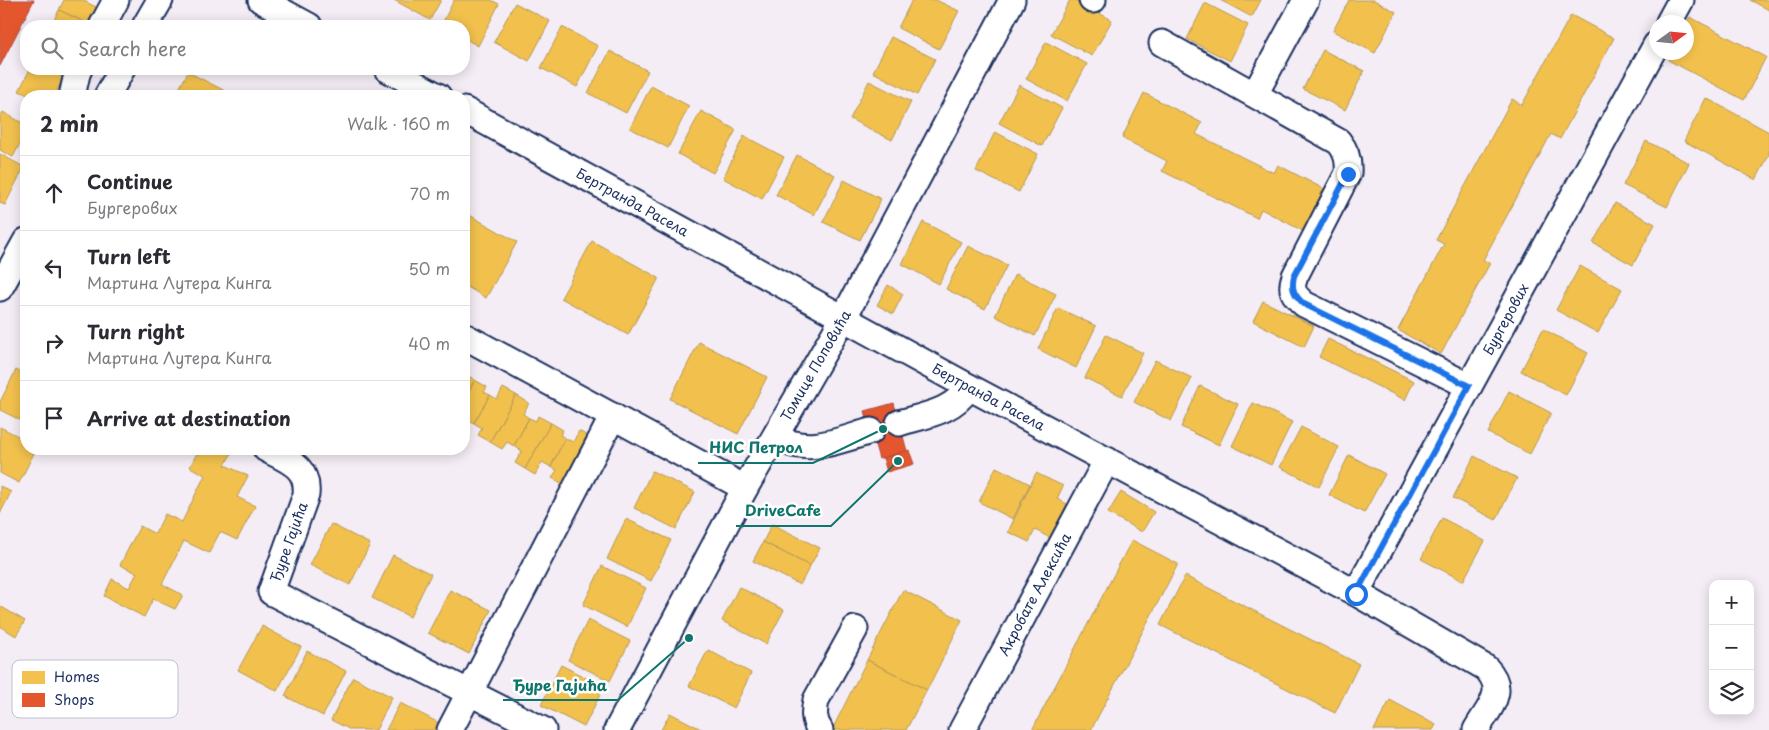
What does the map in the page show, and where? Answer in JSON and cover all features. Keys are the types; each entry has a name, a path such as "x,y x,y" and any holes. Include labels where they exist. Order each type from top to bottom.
{"street":[{"path":"105,20 116,0"},
{"path":"148,20 160,0"},
{"path":"261,0 298,20"},
{"name":"Томице Поповића","path":"617,730 774,437 844,317 1012,0"},
{"path":"1255,94 1306,0"},
{"path":"1673,15 1681,0"},
{"path":"1162,43 1339,142 1345,149 1348,160 1348,174 1294,276 1292,286 1295,296 1304,304 1469,386"},
{"name":"Бургерових","path":"1356,594 1649,58"},
{"path":"74,90 77,75"},
{"path":"110,90 119,75"},
{"path":"399,75 427,90"},
{"name":"Бертранда Расела","path":"470,113 969,387 1356,594 1486,668 1497,685 1496,694 1476,730"},
{"path":"0,288 20,253"},
{"path":"470,339 746,488"},
{"path":"899,423 950,406 959,400 969,387"},
{"path":"450,730 613,416"},
{"path":"774,437 795,446 808,447 824,445 871,431"},
{"name":"Ђуре Гајића","path":"276,455 301,469 306,479 307,487 306,495 271,592 543,730"},
{"name":"Акробате Алексића","path":"962,730 1107,460"},
{"path":"820,730 815,724 816,700 855,629"}],"building: Homes":[{"path":"64,0 82,0 98,8 92,20 80,20 59,10"},
{"path":"394,0 441,0 430,20"},
{"path":"454,0 491,0 499,4 478,46 470,41 470,20 444,20"},
{"path":"912,0 936,0 959,11 939,49 898,28"},
{"path":"1070,0 1075,0 1112,20 1092,56 1051,34"},
{"path":"1220,0 1261,0 1252,17"},
{"path":"1349,0 1374,0 1396,12 1375,53 1333,31"},
{"path":"1750,0 1769,0 1769,10"},
{"path":"515,3 550,21 529,61 494,42"},
{"path":"1205,3 1248,25 1230,61 1187,39"},
{"path":"59,10 80,20 54,20"},
{"path":"1571,15 1614,38 1560,139 1551,134 1483,260 1490,263 1441,354 1398,330 1444,244 1436,240 1512,99 1522,105"},
{"path":"1694,19 1766,57 1744,100 1668,60 1694,60"},
{"path":"562,27 598,46 577,87 541,68"},
{"path":"891,37 935,59 917,95 873,72"},
{"path":"1046,42 1087,64 1067,101 1026,79"},
{"path":"1323,50 1364,71 1345,110 1303,89"},
{"path":"610,51 648,71 626,113 588,93"},
{"path":"27,75 60,75 64,77 57,90 19,91"},
{"path":"186,75 194,75 223,90 178,90"},
{"path":"869,81 911,102 892,140 850,119"},
{"path":"1019,85 1062,108 1042,146 999,123"},
{"path":"651,86 689,106 668,148 630,128"},
{"path":"1144,93 1202,123 1196,134 1274,173 1278,165 1324,189 1303,231 1261,209 1257,218 1162,171 1167,161 1122,138"},
{"path":"1706,98 1769,132 1769,155 1756,180 1684,141"},
{"path":"701,111 736,130 713,173 678,154"},
{"path":"3,112 20,122 20,144 13,157 0,150 0,117"},
{"path":"995,132 1038,154 1019,192 976,171"},
{"path":"744,136 784,157 762,199 723,178"},
{"path":"1646,141 1689,163 1667,207 1623,185"},
{"path":"0,154 20,165 20,175 5,205 0,203"},
{"path":"797,155 835,175 814,215 776,195"},
{"path":"844,180 881,199 860,240 823,222"},
{"path":"1615,203 1655,224 1633,265 1593,243"},
{"path":"470,215 517,242 486,298 470,289"},
{"path":"923,222 961,242 939,284 902,264"},
{"path":"592,241 659,278 628,335 561,298"},
{"path":"968,246 1007,265 985,309 946,289"},
{"path":"1580,266 1622,289 1598,333 1556,310"},
{"path":"1015,274 1056,294 1035,336 995,316"},
{"path":"888,285 903,294 893,314 877,305"},
{"path":"1263,301 1314,326 1304,347 1253,321"},
{"path":"1058,308 1096,326 1076,368 1038,349"},
{"path":"1543,329 1588,353 1566,395 1521,371"},
{"path":"1106,335 1143,353 1122,396 1085,378"},
{"path":"1328,339 1414,381 1405,400 1319,357"},
{"path":"699,342 767,377 738,434 670,399"},
{"path":"1155,360 1192,378 1171,421 1134,402"},
{"path":"16,370 20,372 20,420 0,410 0,402"},
{"path":"470,377 475,380 470,389"},
{"path":"475,380 487,387 484,392 490,395 474,423 470,421 470,389"},
{"path":"1200,386 1238,404 1219,445 1181,427"},
{"path":"503,388 516,395 490,442 478,435 482,428 474,423 490,395 497,399"},
{"path":"1509,391 1551,413 1530,454 1488,433"},
{"path":"516,395 529,403 523,414 529,418 514,446 507,442 502,449 490,442"},
{"path":"1253,403 1292,422 1271,465 1232,446"},
{"path":"538,416 551,423 525,469 515,463 522,451 514,446 529,418 536,421"},
{"path":"551,423 563,430 560,435 565,438 551,467 542,462 535,475 525,469"},
{"path":"0,427 20,437 20,455 33,455 19,483 0,473"},
{"path":"1301,427 1339,447 1319,487 1280,467"},
{"path":"579,431 591,438 565,485 552,478 557,470 551,467 565,438 573,442"},
{"path":"196,455 231,455 225,465 248,476 237,497 255,506 237,540 220,532 209,553 184,541 162,584 183,595 175,609 153,599 144,617 104,596 112,579 129,588 137,573 120,565 140,526 155,534 165,514 182,522 205,475 190,467"},
{"path":"1349,455 1385,474 1364,513 1329,495"},
{"path":"1474,456 1517,478 1496,520 1453,498"},
{"path":"996,467 1030,484 1013,519 979,502"},
{"path":"652,471 695,492 676,529 634,508"},
{"path":"1036,473 1063,486 1057,499 1067,504 1050,538 1035,530 1029,542 1008,532"},
{"path":"0,486 11,492 0,514"},
{"path":"1121,492 1154,512 1142,532 1108,513"},
{"path":"1442,518 1485,541 1463,581 1421,559"},
{"path":"626,519 671,540 651,581 607,559"},
{"path":"331,524 370,544 350,585 310,565"},
{"path":"772,524 820,548 810,566 763,542"},
{"path":"1132,540 1178,564 1091,730 1032,730"},
{"path":"763,542 810,566 800,585 753,561"},
{"path":"393,555 431,574 410,617 372,598"},
{"path":"602,566 646,588 627,627 583,605"},
{"path":"1185,576 1359,664 1335,713 1160,625"},
{"path":"739,587 784,610 766,644 722,621"},
{"path":"450,590 491,610 469,654 428,633"},
{"path":"903,590 962,620 927,690 867,660"},
{"path":"0,606 25,621 16,636 0,626"},
{"path":"588,620 630,641 610,681 568,660"},
{"path":"262,626 301,647 277,691 238,670"},
{"path":"708,650 751,673 734,708 689,686"},
{"path":"307,651 346,671 323,716 285,696"},
{"path":"867,660 927,690 906,730 832,730"},
{"path":"561,665 604,687 584,727 541,705"},
{"path":"353,677 392,697 376,730 351,730 331,720"},
{"path":"1390,700 1436,725 1433,730 1374,730"},
{"path":"400,703 439,723 436,730 386,730"},
{"path":"670,713 703,730 661,730"}],"building: Shops":[{"path":"0,0 34,0 24,20 20,20 20,27 0,66"},
{"path":"894,403 907,451 879,459 865,411"},
{"path":"909,450 914,464 887,472 883,458"}],"place":[{"name":"НИС Петрол","path":"883,429"},
{"name":"DriveCafe","path":"898,461"},
{"name":"Ђуре Гајића","path":"689,638"}],"route":[{"path":"1348,174 1294,276 1292,286 1295,296 1304,304 1469,386 1356,594"}]}
